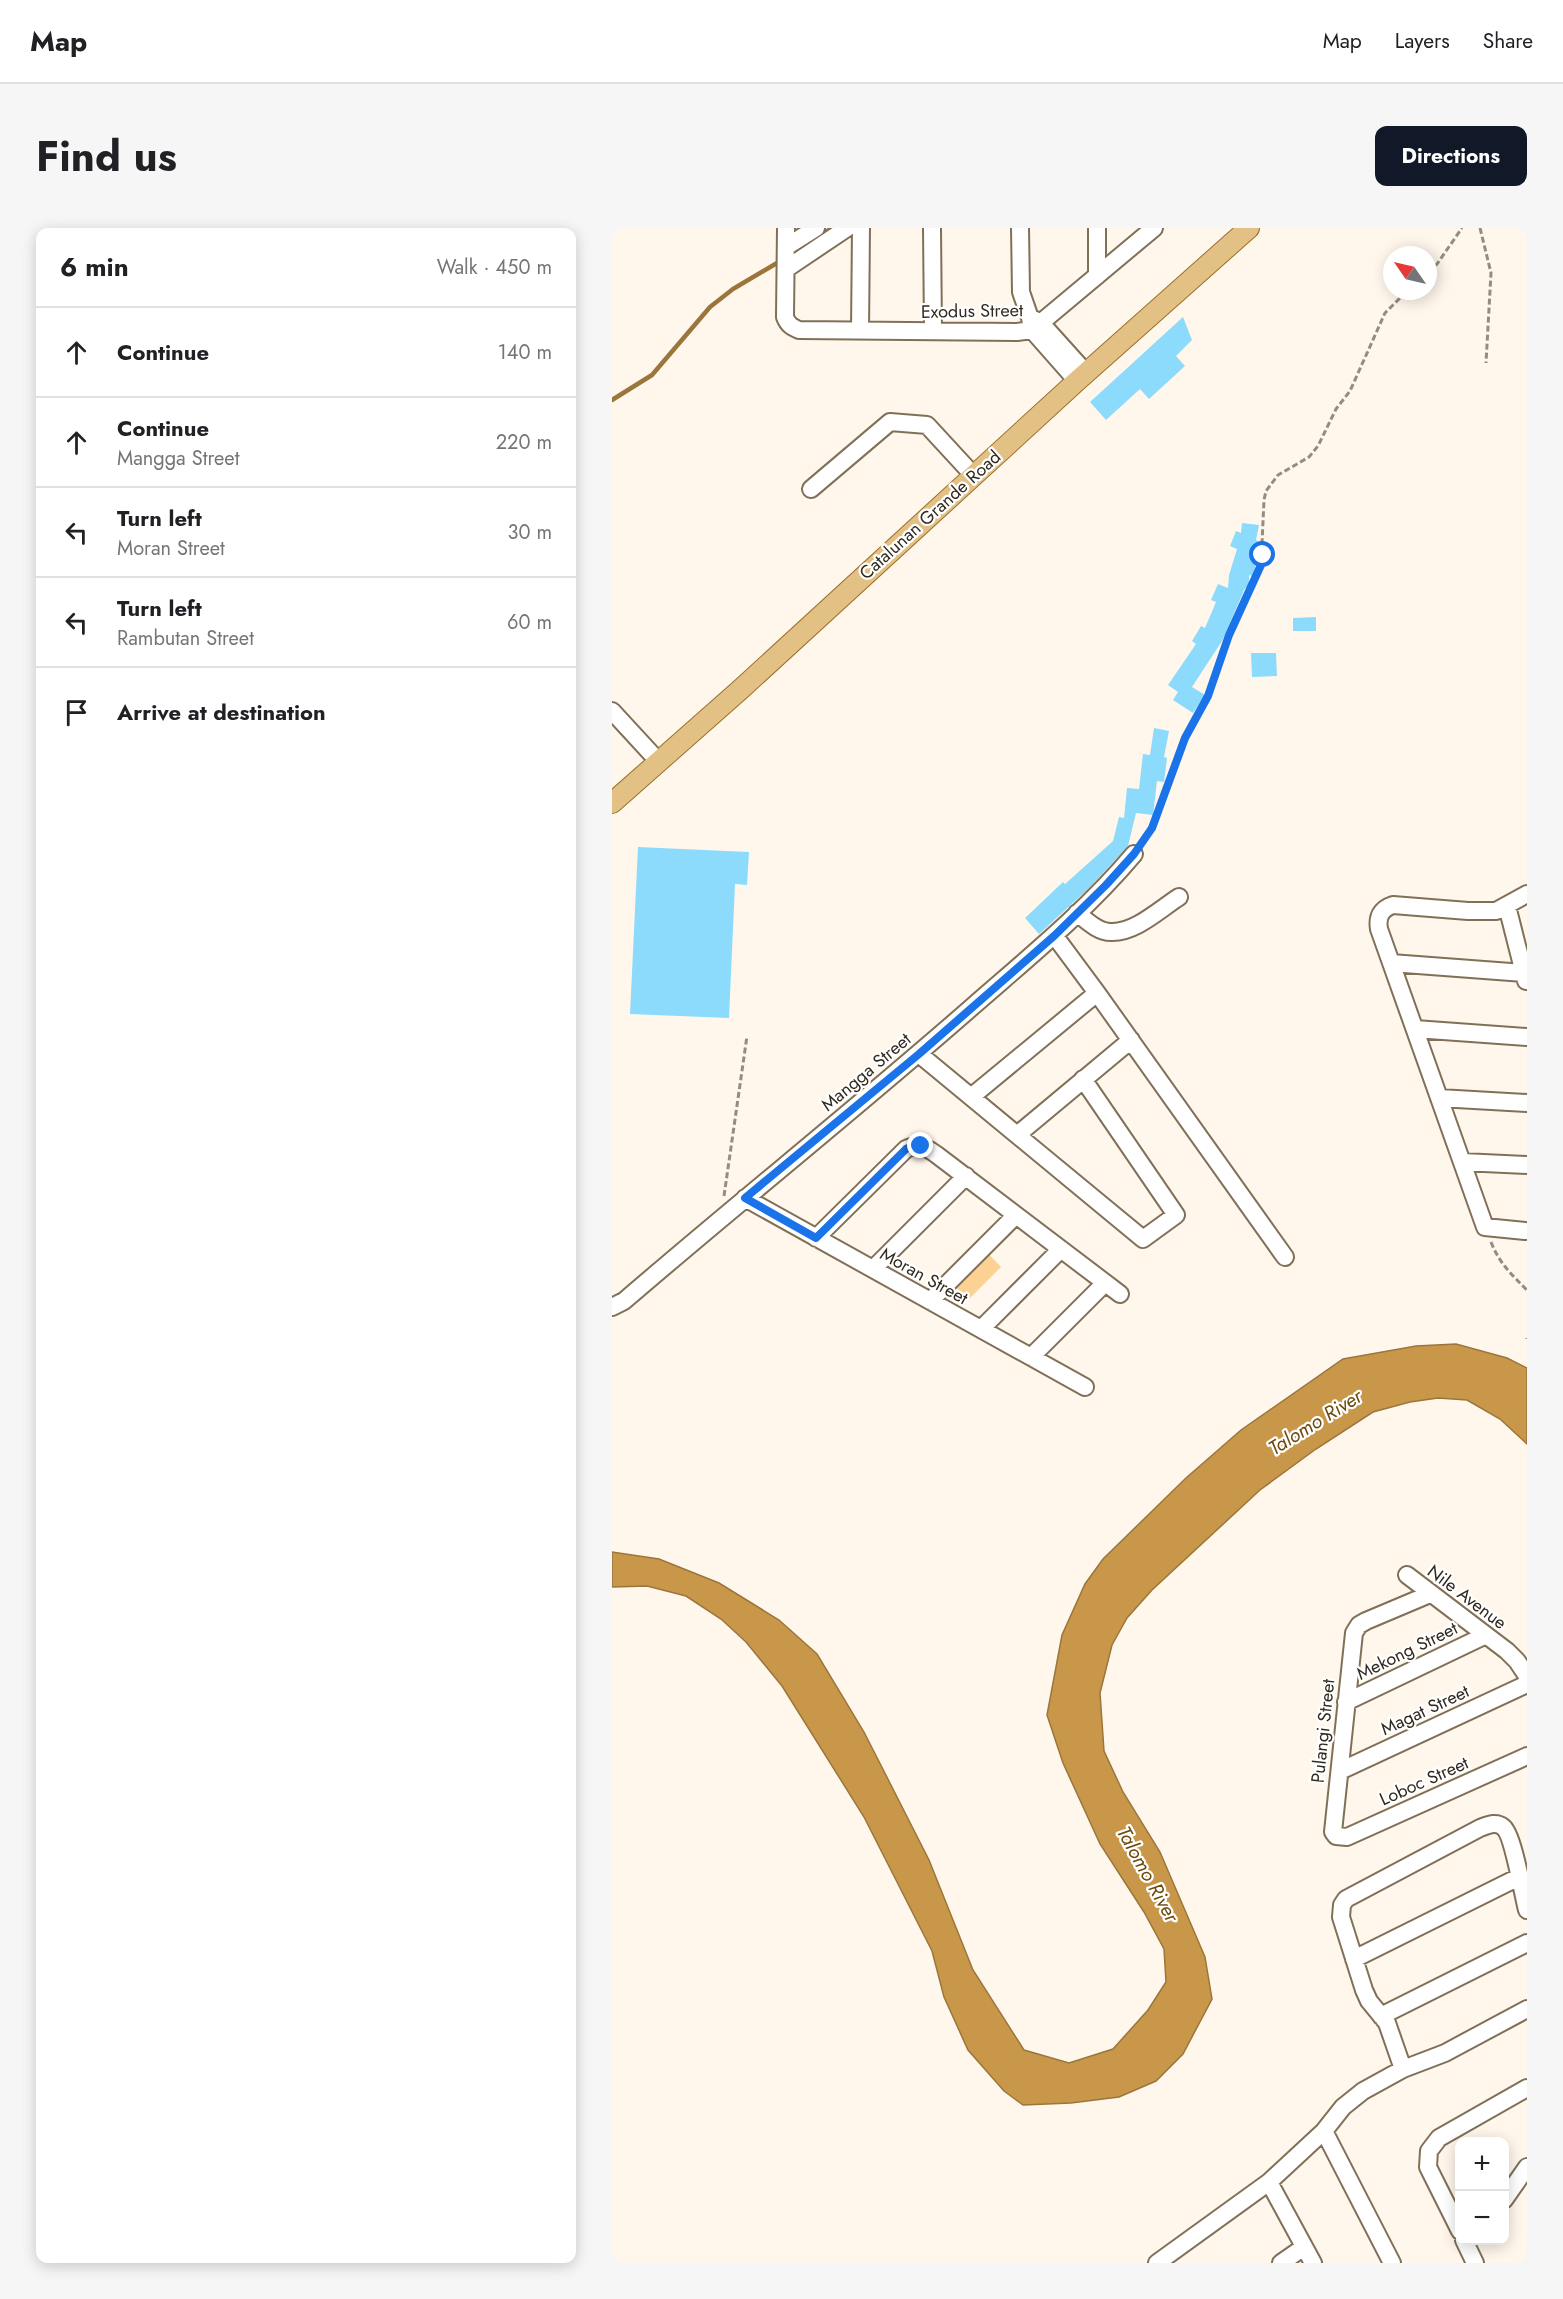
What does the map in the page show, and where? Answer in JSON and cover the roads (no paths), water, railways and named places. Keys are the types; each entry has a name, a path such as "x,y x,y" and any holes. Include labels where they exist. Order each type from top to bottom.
{"main road":[{"name":"Catalunan Grande Road","path":"612,803 1249,228"}],"street":[{"path":"786,228 786,269"},
{"path":"786,246 816,228"},
{"path":"786,269 847,228"},
{"path":"860,331 861,228"},
{"path":"932,228 933,331"},
{"path":"1020,228 1021,291 1034,323 1082,377"},
{"path":"1096,276 1097,228"},
{"name":"Exodus Street","path":"786,269 785,317 790,326 799,330 1022,332 1096,276 1154,228"},
{"path":"811,489 890,422 927,425 974,476"},
{"path":"612,711 659,762"},
{"name":"Mangga Street","path":"612,1307 624,1301 919,1054 1054,936 1134,854"},
{"path":"1525,1231 1485,1227 1379,929 1378,920 1386,907 1399,904 1485,911 1507,906 1527,894"},
{"path":"1077,913 1099,929 1110,932 1123,930 1140,923 1179,897"},
{"path":"1391,963 1526,978 1507,906"},
{"path":"1054,936 1098,993 1286,1257"},
{"path":"971,1097 1098,993"},
{"path":"1414,1029 1527,1037"},
{"path":"1017,1135 1131,1040"},
{"path":"919,1054 1143,1239 1176,1215 1083,1080"},
{"path":"1439,1098 1527,1103"},
{"path":"816,1238 906,1149 915,1145 921,1146 932,1151 966,1176 1120,1294"},
{"path":"1462,1162 1527,1164"},
{"path":"873,1269 966,1176"},
{"name":"Moran Street","path":"745,1198 1085,1387"},
{"path":"930,1301 1016,1215"},
{"path":"981,1329 1061,1249"},
{"path":"1031,1357 1105,1283"},
{"name":"Nile Avenue","path":"1407,1575 1517,1660 1527,1676"},
{"name":"Pulangi Street","path":"1336,1836 1332,1826 1340,1772 1352,1640 1356,1629 1366,1621 1430,1594"},
{"name":"Mekong Street","path":"1346,1702 1484,1635"},
{"name":"Magat Street","path":"1340,1772 1527,1684"},
{"name":"Loboc Street","path":"1336,1836 1347,1837 1527,1756"},
{"path":"1403,2069 1389,2029 1369,2001 1354,1959 1341,1917 1342,1905 1346,1899 1480,1828 1496,1824 1502,1825 1507,1830 1527,1910"},
{"path":"1354,1959 1519,1877"},
{"path":"1381,2016 1527,1943"},
{"path":"1157,2263 1269,2182 1324,2131 1349,2102 1378,2081 1445,2053 1527,2009"},
{"path":"1455,2221 1428,2167 1429,2151 1439,2138 1527,2088"},
{"path":"1324,2131 1392,2263"},
{"path":"1509,2193 1527,2167"},
{"path":"1269,2182 1313,2263"},
{"path":"1281,2263 1304,2247"}],"water":[{"name":"Talomo River","path":"1456,1344 1507,1358 1527,1368 1527,1444 1500,1419 1467,1400 1438,1398 1410,1402 1373,1412 1316,1449 1260,1490 1152,1590 1127,1618 1112,1645 1100,1693 1104,1751 1123,1792 1160,1852 1205,1957 1212,1999 1183,2054 1156,2081 1119,2097 1071,2103 1023,2105 1004,2091 968,2050 944,1997 932,1951 864,1817 782,1686 746,1642 721,1619 686,1596 647,1586 612,1587 612,1552 659,1559 719,1583 779,1620 817,1654 864,1732 929,1860 973,1970 1024,2050 1069,2063 1113,2049 1148,2010 1166,1982 1164,1949 1144,1912 1100,1844 1063,1763 1047,1715 1062,1635 1085,1584 1103,1559 1186,1478 1241,1430 1343,1359 1416,1346"}],"waterway":[{"path":"796,251 832,228"},
{"path":"612,400 652,375 710,307 733,289 777,263"}]}
